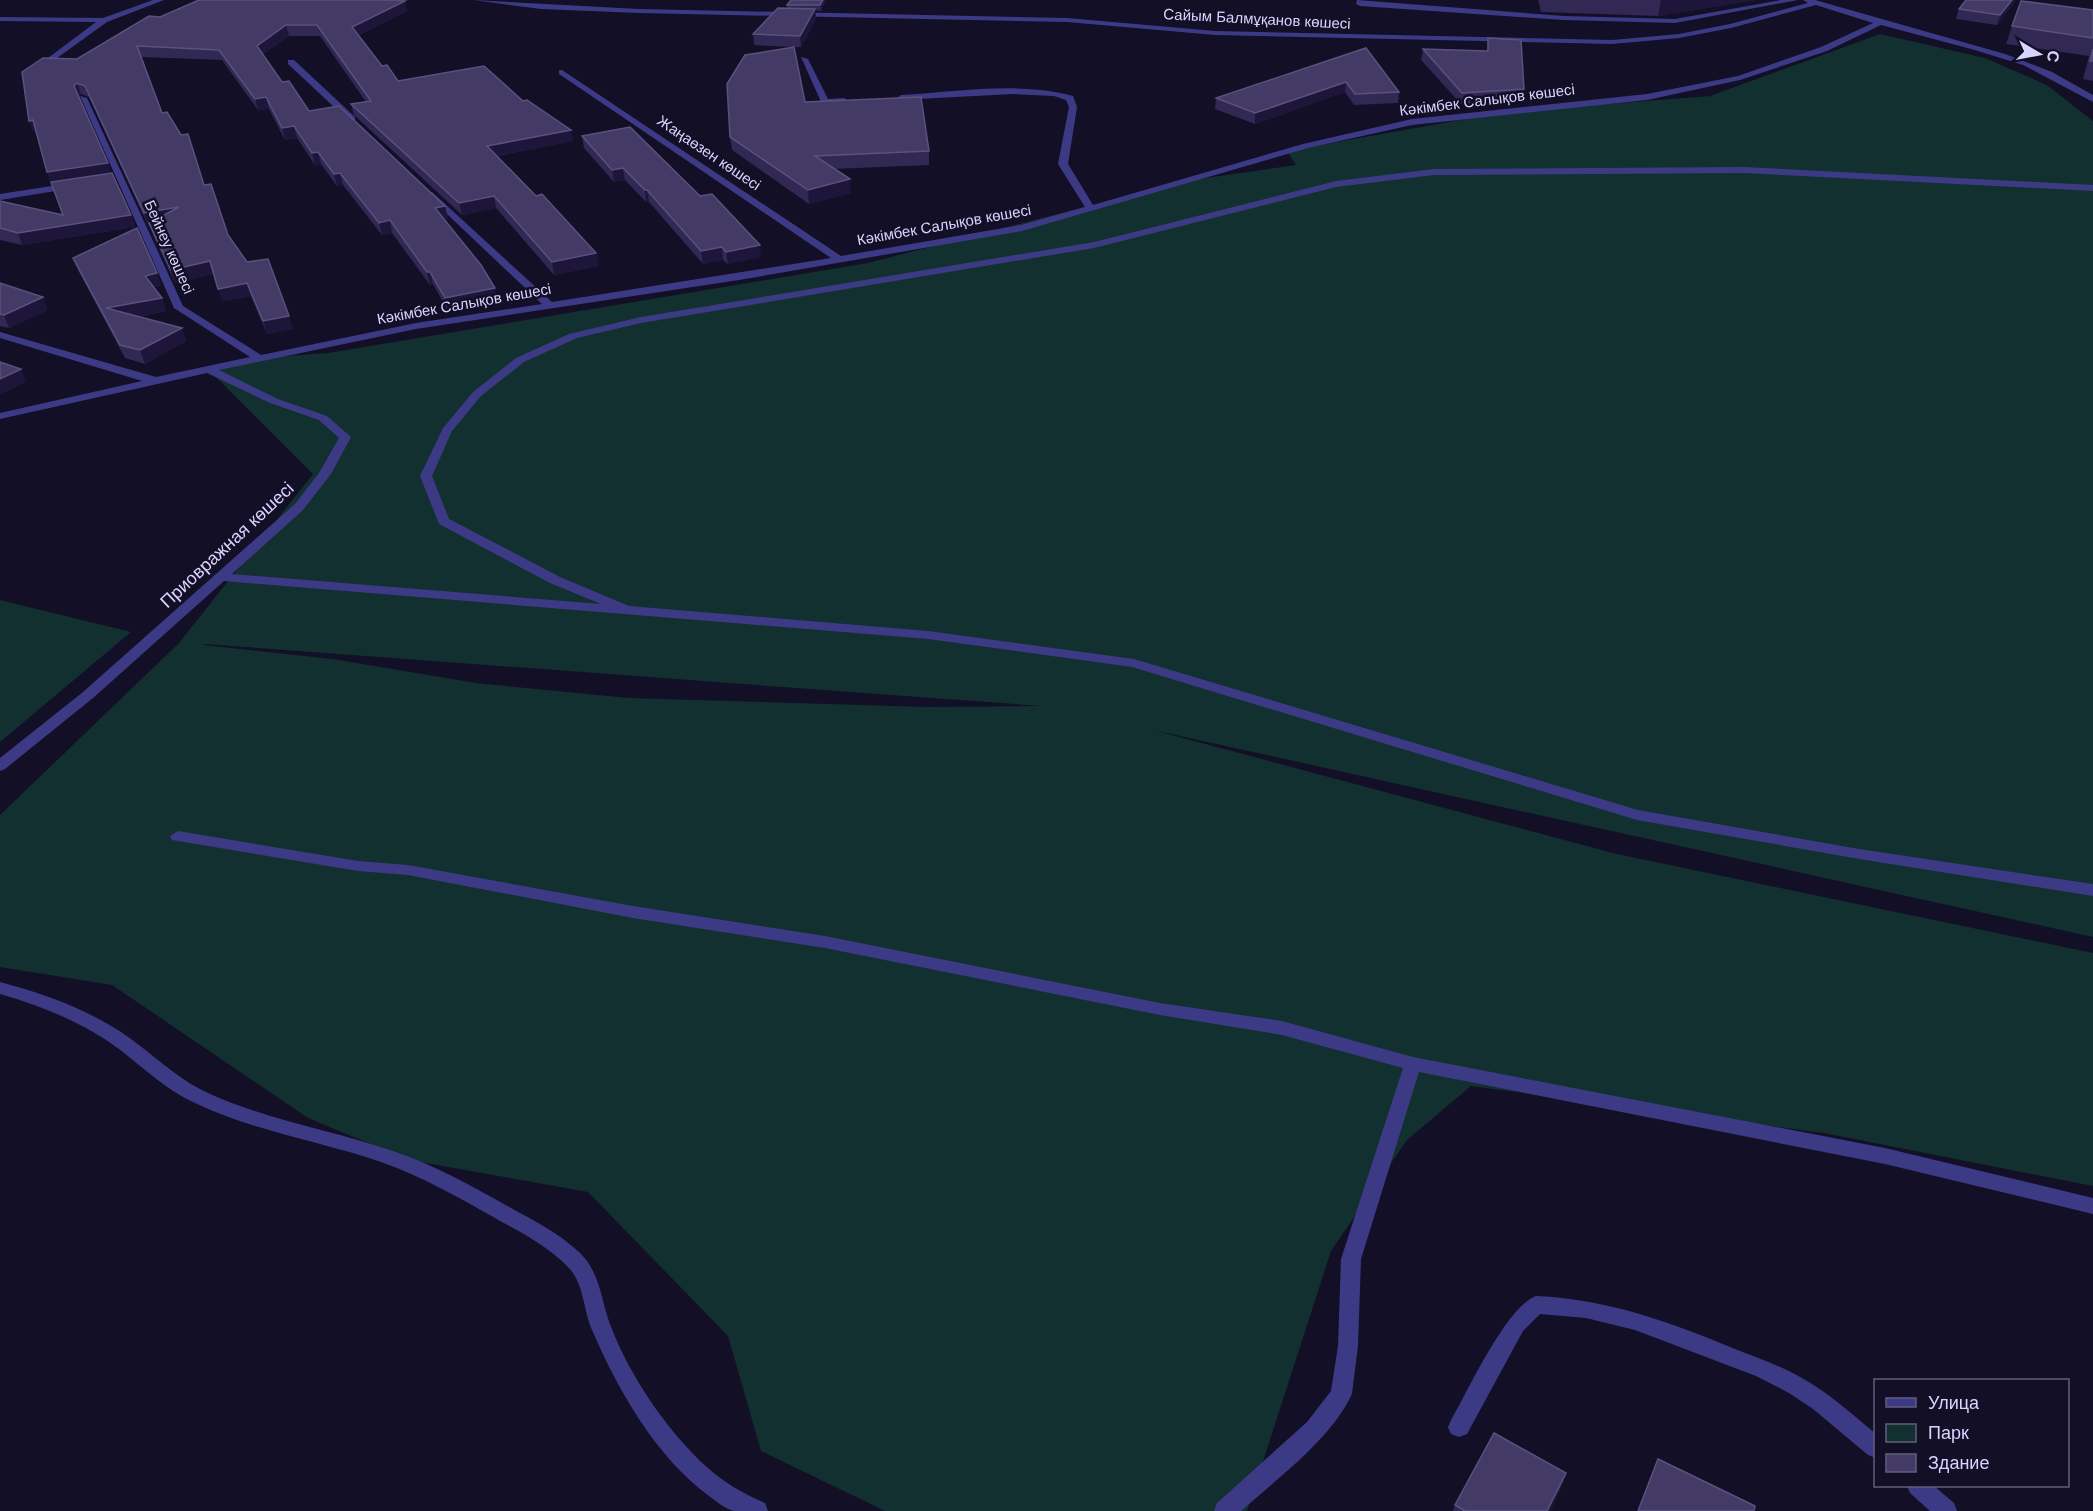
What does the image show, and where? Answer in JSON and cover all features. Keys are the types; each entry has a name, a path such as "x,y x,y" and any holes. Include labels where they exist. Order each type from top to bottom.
{"street":[{"path":"35,72 104,20 160,0"},
{"name":"Сайым Балмұқанов көшесі","path":"477,0 520,5 639,11 1067,20 1215,33 1612,42 1679,36 1731,26 1816,3"},
{"path":"1361,0 1360,4 1396,7 1564,18 1675,21 1794,0"},
{"path":"1807,0 1880,23 2031,64 2073,85 2093,99"},
{"path":"0,19 104,20"},
{"name":"Кәкімбек Салықов көшесі","path":"0,416 155,380 416,326 840,260 1022,228 1306,146 1412,122 1647,97 1740,78 1824,49 1880,23"},
{"path":"804,59 825,102 849,101"},
{"path":"291,62 359,126"},
{"name":"Жаңаөзен көшесі","path":"562,72 840,260"},
{"path":"885,99 1027,92 1058,93 1070,98 1073,107 1063,164 1091,209"},
{"name":"Бейнеу көшесі","path":"83,98 116,180 179,308 259,358"},
{"path":"624,609 555,580 443,521 426,476 447,430 477,394 520,360 573,336 641,320 1094,245 1336,184 1434,172 1744,170 2089,189"},
{"path":"0,197 78,185"},
{"path":"428,191 548,304"},
{"path":"0,335 155,380"},
{"name":"Приовражная көшесі","path":"0,766 88,695 299,507 326,474 345,437 323,418 274,400 208,369"},
{"path":"220,577 928,635 1134,663 1637,815 1859,854 2093,890"},
{"path":"178,836 358,866 408,870 633,912 825,942 1160,1009 1282,1028 1413,1064 1886,1156 2093,1206"},
{"path":"0,988 23,994 74,1015 115,1036 171,1081 198,1097 253,1119 412,1166 552,1240 578,1263 588,1283 602,1331 653,1421 698,1474 746,1507 757,1511"},
{"path":"1225,1511 1315,1429 1341,1394 1348,1346 1351,1259 1413,1064"},
{"path":"1459,1427 1516,1325 1536,1305 1570,1305 1613,1315 1686,1338 1785,1379 1851,1426 1874,1447"},
{"path":"1920,1487 1946,1511"}],"green space":[{"path":"1880,34 1985,58 2047,85 2093,121 2093,937 1153,730 1617,854 2093,953 2093,1186 1824,1133 1471,1086 1407,1140 1331,1251 1247,1511 885,1511 761,1451 728,1336 588,1192 409,1160 308,1118 112,985 0,967 0,815 179,643 313,474 208,369 259,358 328,353 868,263 1185,181 1296,165 1287,151 1505,112 1710,96","holes":["204,644 1040,706 927,707 629,698 476,683 333,659"]},
{"path":"0,600 131,632 0,742"}],"building":[{"path":"199,0 405,1 352,27 382,66 387,65 398,81 484,66 523,101 527,100 571,130 487,146 536,196 542,194 596,253 552,262 494,196 459,203 351,104 371,101 317,25 286,25 257,46 282,82 289,81 309,111 339,106 445,206 435,208 481,265 495,288 445,298 430,272 427,272 390,220 379,223 340,173 334,174 318,152 312,153 294,126 282,128 266,97 255,99 219,50 137,46 162,113 167,112 181,135 188,134 204,185 211,184 228,235 247,262 268,259 289,316 263,321 247,283 218,289 210,261 171,270 149,223 179,207 144,213 85,86 77,83 74,86 108,163 47,172 33,120 29,121 22,72 43,58 77,59 149,16 160,17"},
{"path":"791,0 823,0 820,5 787,5"},
{"path":"1966,0 2012,0 2000,15 1959,9"},
{"path":"2021,1 2093,10 2093,38 2012,26"},
{"path":"778,8 815,9 800,36 753,34"},
{"path":"1488,38 1521,40 1524,89 1462,93 1423,49 1488,51"},
{"path":"794,47 805,102 921,97 929,151 815,156 850,179 808,190 730,137 727,84 745,55"},
{"path":"1366,48 1399,92 1355,94 1346,82 1255,113 1216,98"},
{"path":"630,127 700,196 712,194 760,245 726,252 722,247 701,251 647,190 623,168 612,170 582,136"},
{"path":"112,173 131,215 18,233 0,228 0,201 63,215 51,182"},
{"path":"137,228 157,273 145,276 162,298 106,308 182,328 140,350 120,345 73,258"},
{"path":"0,283 43,297 4,315 0,314"},
{"path":"0,362 21,369 0,379"},
{"path":"1494,1433 1566,1473 1547,1511 1465,1511 1455,1505"},
{"path":"1658,1459 1755,1506 1754,1511 1638,1511"}]}
